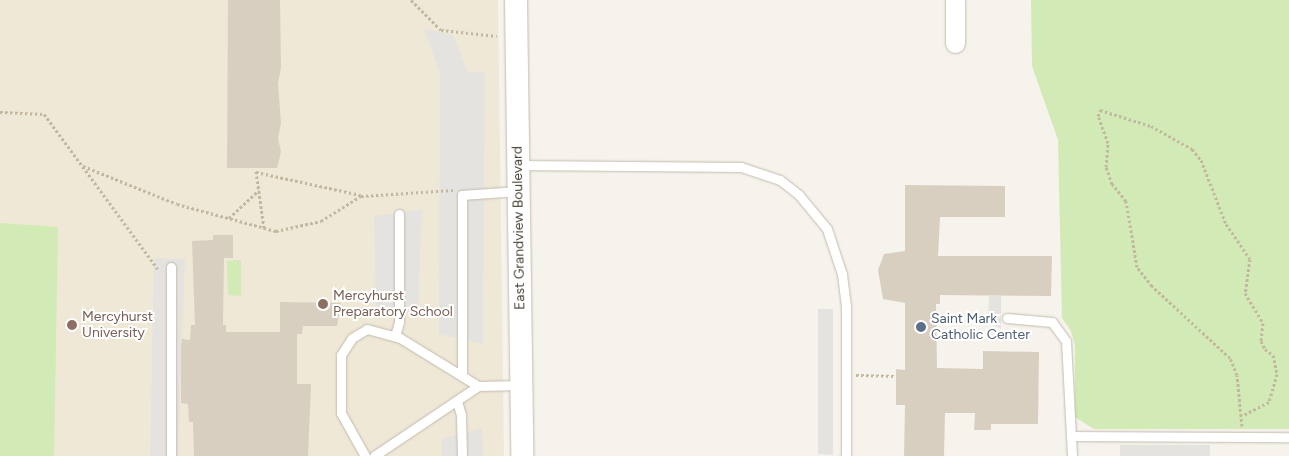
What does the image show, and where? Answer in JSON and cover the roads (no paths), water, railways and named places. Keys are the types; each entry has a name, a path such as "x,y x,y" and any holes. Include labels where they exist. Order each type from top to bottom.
{"street":[{"name":"East Grandview Boulevard","path":"516,0 522,456"},
{"path":"955,0 955,43"}],"lane":[{"path":"518,165 719,165 761,172 780,180 816,213 836,249 846,306 846,456"},
{"path":"462,376 462,195 519,191"},
{"path":"395,336 399,322 399,214"},
{"path":"171,456 172,267"},
{"path":"1007,318 1040,318 1060,329 1068,357 1072,456"},
{"path":"365,456 342,413 341,355 352,338 367,329 395,336 478,386"},
{"path":"374,456 478,386 521,384"},
{"path":"457,401 461,415 462,456"},
{"path":"1071,436 1289,437"}],"place":[{"name":"Mercyhurst Preparatory School","path":"323,304"},
{"name":"Mercyhurst University","path":"72,325"},
{"name":"Saint Mark Catholic Center","path":"921,327"}]}
